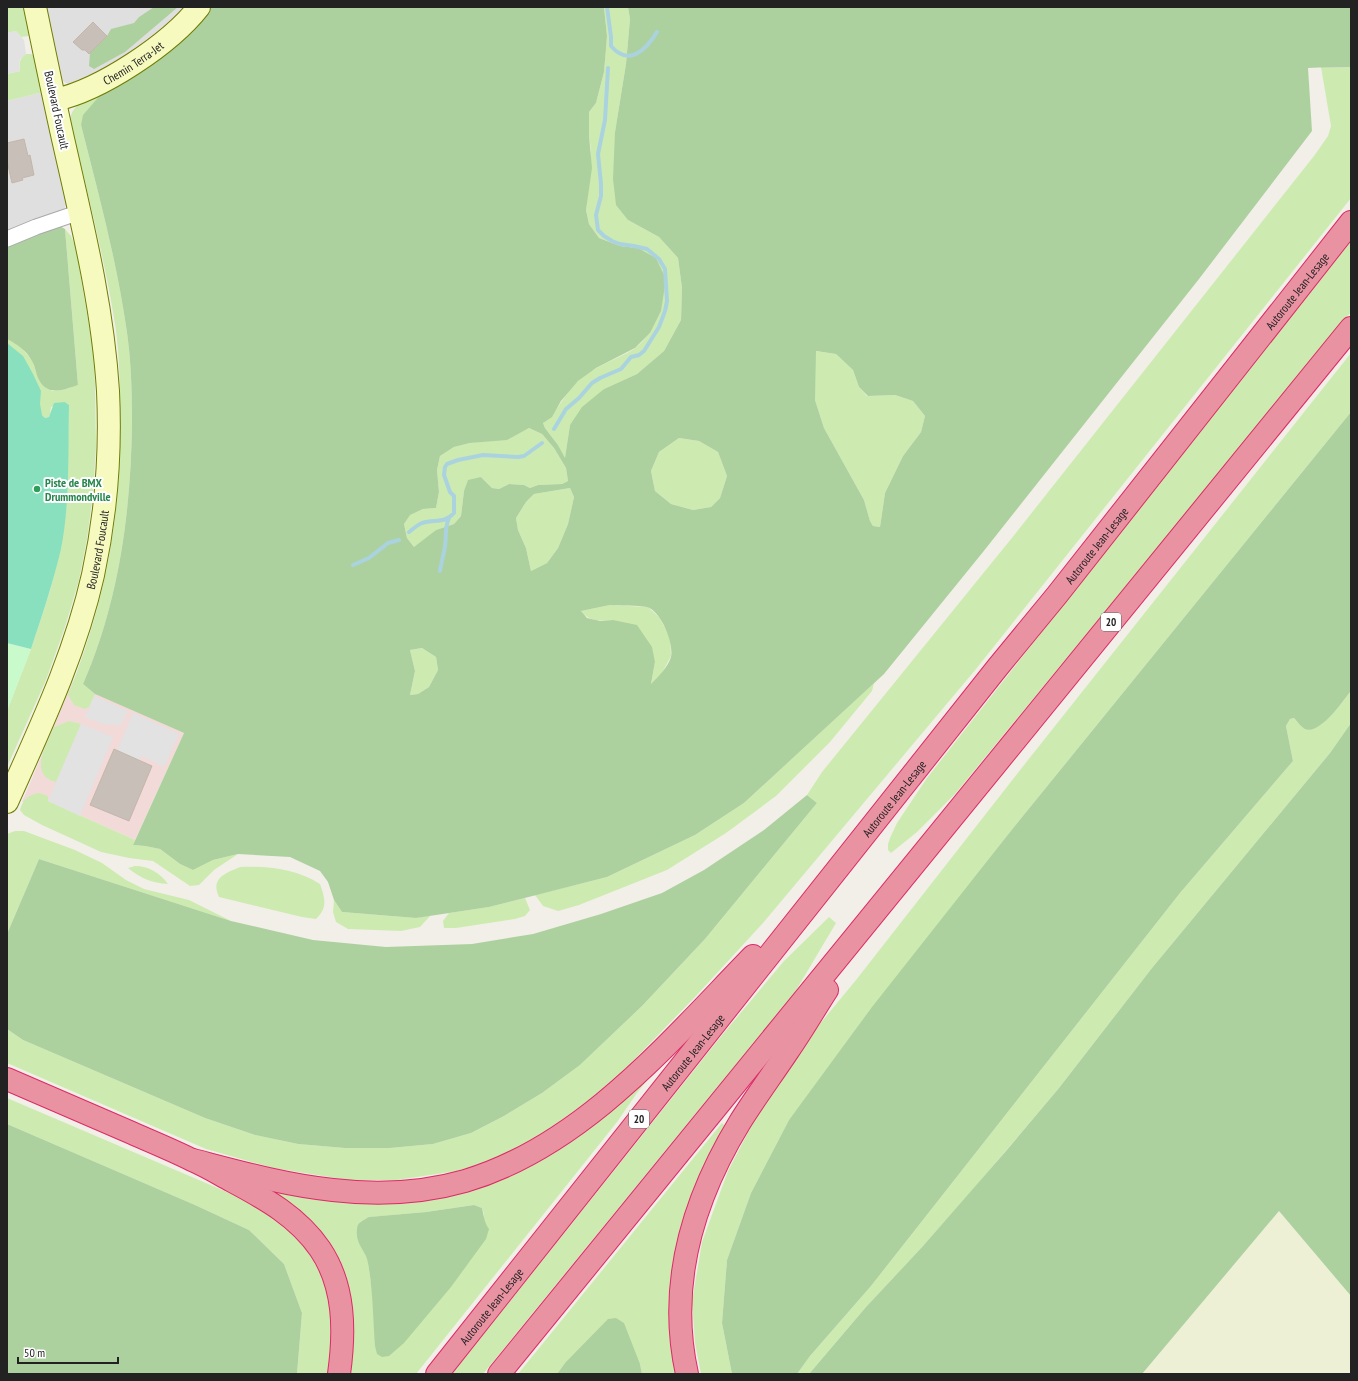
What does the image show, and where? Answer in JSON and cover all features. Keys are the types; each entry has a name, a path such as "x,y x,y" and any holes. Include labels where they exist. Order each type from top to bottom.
{"highway":[{"name":"Autoroute Jean-Lesage","path":"437,1374 841,864 1057,595 1351,222"},
{"name":"20","path":"500,1374 1351,328"},
{"path":"193,1160 296,1185 334,1190 371,1192 410,1190 446,1185 478,1177 506,1165 559,1136 591,1113 620,1089 674,1037 841,864"},
{"path":"687,1374 681,1339 680,1290 689,1238 701,1200 739,1123 788,1052 884,901"},
{"path":"7,1079 193,1160 281,1209 302,1227 320,1250 331,1270 341,1301 343,1339 339,1374"}],"street":[{"name":"Boulevard Foucault","path":"7,802 51,703 77,635 93,574 105,503 109,428 102,329 93,277 35,7"},
{"name":"Chemin Terra-Jet","path":"54,100 69,96 92,86 136,61 170,36 199,7"},
{"path":"7,239 80,212"}],"shaded area":[{"path":"46,7 188,7 169,26 108,68 72,85 64,82 61,78"},
{"path":"16,31 24,40 26,54 20,59 20,71 7,74 7,33"},
{"path":"43,92 66,205 63,211 7,235 7,101"},
{"path":"73,681 95,694 184,733 135,840 48,801 22,802"},
{"path":"94,696 128,711 121,725 103,724 85,717"},
{"path":"133,713 179,734 164,767 142,756 139,760 117,751"},
{"path":"81,724 113,737 80,816 48,801"}],"green space":[{"path":"7,7 25,7 31,33 29,36 21,37 16,31 7,33"},
{"path":"154,7 178,7 125,52 94,69 89,66 90,53 107,36 111,29 134,23 139,17"},
{"path":"211,7 604,7 607,36 604,72 596,103 589,112 589,135 592,168 586,210 589,224 599,238 620,246 638,248 656,258 666,279 661,311 650,333 635,348 596,368 578,381 561,401 552,417 543,423 565,458 570,425 582,407 604,389 637,374 664,351 681,320 682,288 678,258 659,237 628,220 616,205 613,179 615,132 626,64 630,19 628,7 1351,7 1351,67 1308,68 1312,131 1199,279 983,552 884,674 744,803 695,835 607,877 489,907 416,918 342,912 334,900 328,882 320,871 290,857 238,854 213,860 193,870 180,864 160,849 133,845 184,733 95,694 83,684 106,621 121,556 129,489 132,422 130,362 122,301 106,225 81,125 83,115 102,93 205,14","holes":["816,351 836,354 853,370 859,387 868,396 895,395 913,401 925,416 921,432 903,456 885,493 880,527 873,526 870,521 864,500 824,428 815,400","529,428 542,434 554,448 566,468 568,481 562,484 538,485 530,488 524,485 509,484 499,489 492,488 481,477 468,480 464,491 461,516 454,524 436,530 414,547 407,538 404,524 410,515 423,509 436,508 439,492 437,470 440,456 454,447 470,443 507,440","679,438 699,441 718,452 727,476 720,498 711,507 693,510 671,504 655,491 651,471 659,452","570,488 574,497 568,524 558,548 547,563 531,571 526,548 518,530 516,518 526,502 534,494","610,605 647,607 652,610 662,621 668,636 671,651 671,657 668,664 651,684 655,662 652,647 637,625 613,620 600,621 587,618 581,611","422,648 436,657 438,670 429,687 418,694 410,695 415,671 410,650"]},
{"path":"604,7 628,7 630,19 626,64 615,132 628,220 659,237 678,258 682,288 681,320 664,351 637,374 604,389 570,425 565,459 558,445 543,423 553,414 578,381 598,367 634,349 650,333 638,248 620,246 599,238 589,224 586,210 591,150 589,135 589,112 596,103 604,72 607,36"},
{"path":"26,54 35,56 43,92 7,101 7,74 20,71 20,61"},
{"path":"1321,67 1351,67 1351,198 976,669 763,923 695,997 629,1065 593,1097 549,1129 505,1156 457,1171 397,1180 348,1180 273,1168 206,1149 7,1063 7,1029 23,1040 205,1118 255,1135 298,1144 345,1148 390,1148 433,1144 471,1133 504,1116 542,1093 580,1065 642,1006 705,939 817,803 807,795 822,772 1011,539 1314,156 1328,136 1331,126"},
{"path":"102,93 81,125 112,250 122,301 129,350 132,422 129,489 121,556 106,621 83,684 95,694 89,707 85,709 74,705 68,695 92,627 109,557 119,477 120,387 117,336 111,298 70,120 71,114 77,106"},
{"path":"60,226 65,229 78,385 67,389 51,390 46,388 38,378 33,363 25,351 7,339 7,244"},
{"path":"65,229 71,236 76,248 93,349 96,447 93,494 87,539 79,580 65,627 46,680 7,767 7,711 31,649 50,591 61,548 66,509 69,405 65,402 51,407 49,417 45,418 42,415 7,371 7,339 18,344 32,360 39,379 52,391 78,385"},
{"path":"1351,241 1351,312 955,794 917,832 891,853 888,850 888,844 897,823 927,778"},
{"name":"Piste de BMX Drummondville","path":"7,343 23,356 33,374 41,391 40,404 42,415 45,418 49,417 54,403 65,402 69,405 68,477 64,532 54,574 31,649 7,643"},
{"path":"815,351 836,354 853,370 859,387 867,396 895,395 913,401 925,416 921,432 903,456 885,493 880,527 873,526 870,521 864,500 824,428 815,400"},
{"path":"1351,353 1351,412 1014,827 789,1120 751,1193 727,1260 722,1323 732,1374 701,1374 695,1343 692,1301 702,1242 728,1171 755,1119 814,1031 856,980 1028,760"},
{"path":"1351,412 1351,691 1324,723 1311,730 1305,729 1294,718 1290,719 1286,726 1293,761 1180,893 871,1286 810,1356 797,1374 732,1374 722,1323 727,1260 751,1193 789,1120 872,1007 1014,827"},
{"path":"529,428 542,434 554,448 566,468 568,481 562,484 538,485 530,488 524,485 509,484 499,489 492,488 481,477 464,491 461,516 454,524 436,530 415,548 407,538 404,524 409,515 423,509 436,508 439,492 437,470 440,456 454,447 470,443 507,439"},
{"path":"679,438 699,441 718,452 727,476 720,498 711,507 693,510 671,504 655,491 651,471 659,452"},
{"path":"570,488 574,497 568,524 558,548 547,563 531,571 526,548 518,530 516,518 526,502 534,494"},
{"path":"610,605 648,607 659,617 670,637 671,656 662,673 651,685 655,662 613,620 603,621 591,619 584,615 581,611"},
{"path":"7,643 31,649 7,711"},
{"path":"422,648 436,657 438,670 429,687 418,694 410,695 415,671 410,650"},
{"path":"874,683 872,691 830,742 776,796 726,833 667,870 579,905 558,911 543,906 535,895 607,877 695,835 744,803"},
{"path":"1351,691 1351,723 1330,753 1152,968 1059,1088 976,1186 866,1307 809,1374 797,1374 810,1356 871,1286 1180,893 1293,761 1286,726 1290,719 1294,718 1305,728 1311,729 1317,727 1330,716"},
{"path":"69,721 81,724 56,782 48,779 43,773 41,760 54,727"},
{"path":"1351,723 1351,1296 1279,1211 1142,1374 809,1374 866,1307 923,1246 1059,1088 1152,968 1330,753"},
{"path":"39,793 48,796 48,801 135,840 133,845 160,849 180,864 193,870 213,860 238,854 214,870 199,885 190,886 153,861 101,852 42,825 24,815 20,810 24,800 29,796"},
{"path":"807,795 817,803 705,939 642,1006 580,1065 542,1093 504,1116 471,1133 433,1144 390,1148 345,1148 298,1144 255,1135 205,1118 23,1040 7,1029 7,934 39,859 231,921 313,940 386,947 472,944 533,934 601,914 662,893 704,870 764,830"},
{"path":"15,831 24,831 75,850 102,863 126,880 144,889 189,900 231,921 39,859 7,934 7,834"},
{"path":"135,866 145,867 154,871 168,884 146,879 137,875 128,868"},
{"path":"240,867 261,867 292,872 320,884 324,898 324,907 320,915 316,919 302,917 219,897 217,891 218,881 225,874"},
{"path":"525,898 530,910 525,916 515,919 456,928 444,928 443,921 449,913 489,907"},
{"path":"334,900 342,912 416,918 431,915 420,927 401,931 348,929 336,922 333,912"},
{"path":"829,917 836,923 795,992 483,1374 452,1374 718,1040 784,961"},
{"path":"658,1067 637,1093 617,1122 416,1374 347,1374 348,1293 259,1183 450,1193","holes":["474,1205 482,1208 484,1222 371,1283 368,1261 357,1227 361,1221 370,1217 426,1212"]},
{"path":"7,1098 252,1204 275,1219 294,1235 310,1254 323,1274 330,1297 332,1337 328,1374 297,1374 302,1313 284,1264 249,1230 195,1205 7,1124"},
{"path":"722,1123 727,1128 701,1181 680,1374 642,1374 640,1364 565,1363 557,1374 518,1374"},
{"path":"7,1124 195,1205 249,1230 284,1264 302,1313 297,1374 7,1374"},
{"path":"474,1205 482,1208 485,1221 489,1229 486,1239 451,1287 404,1343 389,1356 382,1357 377,1354 375,1346 370,1273 367,1258 359,1243 357,1235 358,1225 369,1217 426,1212"},
{"path":"1279,1211 1351,1296 1351,1374 1142,1374"},
{"path":"616,1318 624,1323 640,1364 642,1374 557,1374 565,1363 608,1319"}],"building":[{"path":"93,22 107,36 89,54 73,42"},
{"path":"24,139 28,156 30,155 34,175 22,178 23,180 12,183 7,161 7,143"},
{"path":"114,749 152,766 129,821 90,805"}],"waterway":[{"path":"607,7 611,46 618,52 631,56 637,54 648,45 657,32"},
{"path":"554,429 566,409 579,398 592,383 621,369 631,357 639,355 644,351 659,327 667,301 665,269 659,259 647,249 612,241 598,230 596,215 601,196 598,154 605,120 608,68"},
{"path":"409,532 422,523 447,519 454,513 454,496 450,492 444,475 447,464 458,460 483,455 524,456 542,443"},
{"path":"440,571 449,518"},
{"path":"353,565 369,558 388,543 399,540"}],"place":[{"name":"Piste de BMX Drummondville","path":"37,489"}]}
